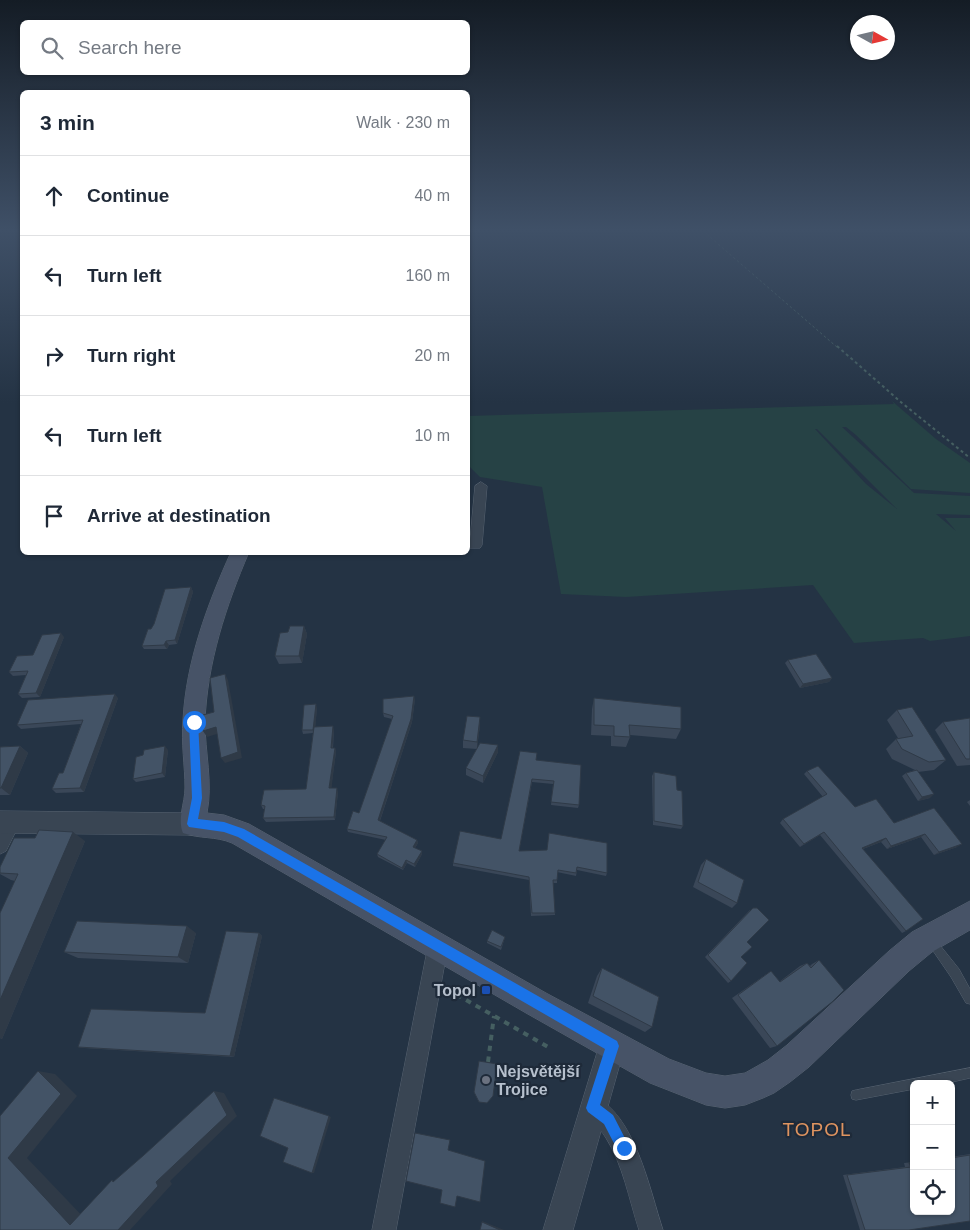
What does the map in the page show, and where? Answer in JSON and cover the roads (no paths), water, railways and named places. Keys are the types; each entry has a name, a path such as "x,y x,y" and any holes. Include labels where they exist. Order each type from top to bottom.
{"main road":[{"path":"239,555 216,618 195,701 194,729 197,798 192,824 224,827 240,833 612,1046 661,1072 706,1089 725,1092 745,1089 763,1082 798,1056 900,961 929,938 970,915"}],"street":[{"path":"470,544 476,544 481,486"},
{"path":"0,845 6,822 192,824"},
{"path":"384,1230 438,946"},
{"path":"558,1230 612,1046"},
{"path":"593,1108 609,1120 624,1148 651,1230"}],"lane":[{"path":"929,938 955,973 970,999"},
{"path":"934,1080 970,1073"},
{"path":"856,1095 910,1085"}],"place":[{"name":"Topol","path":"486,990"},
{"name":"Nejsvětější Trojice","path":"486,1080"}],"district":[{"name":"TOPOL","path":"817,1129"}]}
